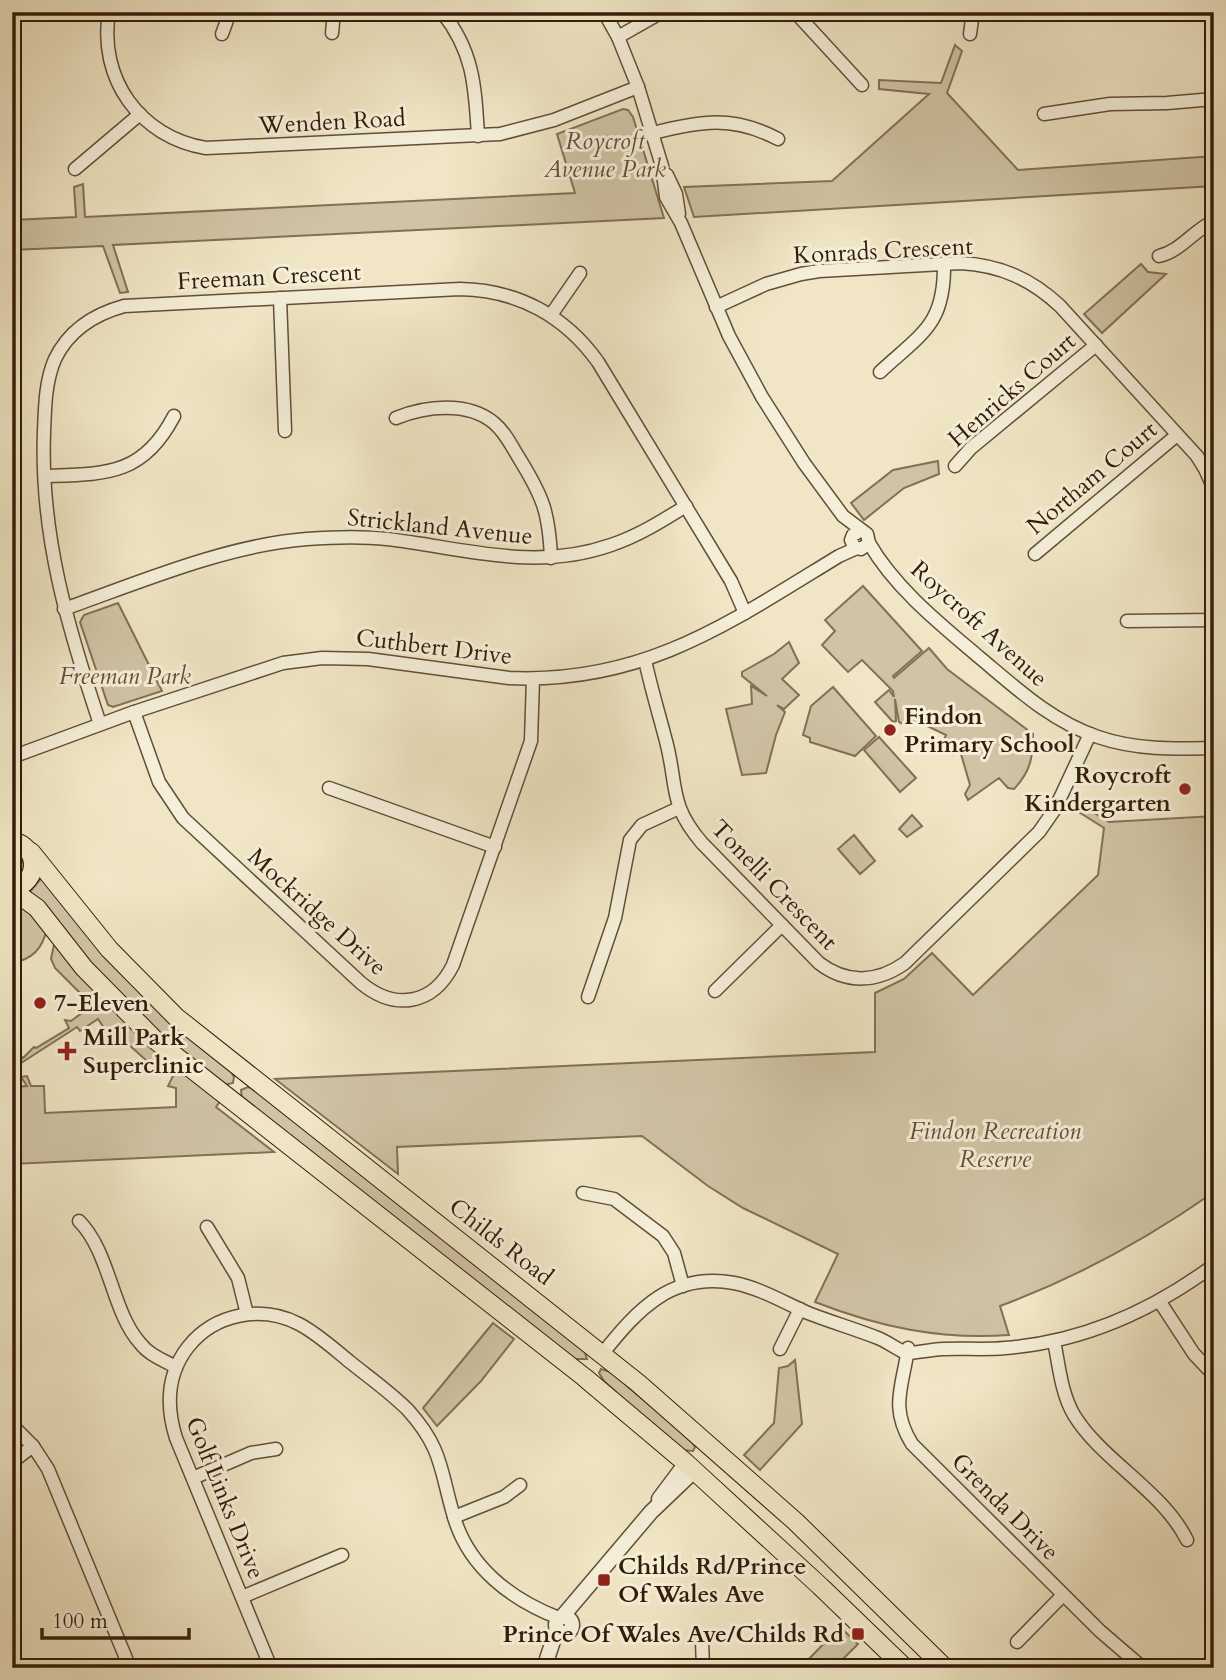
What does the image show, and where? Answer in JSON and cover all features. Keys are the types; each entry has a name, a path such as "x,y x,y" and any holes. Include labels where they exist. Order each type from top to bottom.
{"main road":[{"name":"Childs Road","path":"12,831 132,975 176,1017 603,1353 787,1513 945,1668"},
{"path":"23,846 34,868 26,883 12,889 37,908 84,968 131,1018 228,1098 584,1377 690,1467 905,1668"},
{"path":"228,1098 247,1075"},
{"path":"584,1377 603,1353"},
{"path":"690,1467 710,1446"},
{"path":"886,1609 936,1668"}],"street":[{"name":"Wenden Road","path":"109,12 106,43 112,70 122,90 160,132 206,148 508,133 533,127 638,87"},
{"path":"222,34 230,12"},
{"path":"332,33 334,12"},
{"path":"442,12 456,32 469,60 475,88 478,136"},
{"name":"Roycroft Avenue","path":"604,12 618,37 638,87 662,166 666,197 681,223 716,307 746,368 784,433 843,516 858,542 939,622 1054,716 1114,741 1150,748 1214,748"},
{"path":"618,37 662,12"},
{"path":"795,12 862,85"},
{"path":"970,34 973,12"},
{"path":"1044,114 1110,104 1214,99"},
{"path":"75,169 141,114"},
{"path":"653,134 691,124 716,121 754,127 778,139"},
{"path":"1159,256 1177,248 1203,226 1214,221"},
{"path":"880,372 928,328 936,316 944,292 944,263"},
{"name":"Konrads Crescent","path":"716,307 766,284 819,271 944,263 994,267 1026,279 1054,301 1201,462 1214,489"},
{"path":"551,314 580,273"},
{"name":"Freeman Crescent","path":"100,724 64,609 49,535 45,476 46,400 51,370 62,347 86,321 124,306 479,289 510,295 551,314 580,338 594,356 731,581 741,591 748,611"},
{"path":"279,298 285,431"},
{"name":"Henricks Court","path":"955,466 971,448 1096,345"},
{"path":"396,418 419,410 462,409 481,414 496,425 543,500 549,523 551,558"},
{"path":"45,476 101,472 130,464 157,445 174,416"},
{"name":"Northam Court","path":"1035,554 1177,435"},
{"name":"Strickland Avenue","path":"64,609 228,553 305,539 384,539 513,558 551,558 593,551 621,542 686,506"},
{"name":"Cuthbert Drive","path":"12,757 134,712 283,663 322,659 368,659 477,675 533,679 595,673 642,662 687,644 748,611 858,542"},
{"path":"1127,621 1214,620"},
{"name":"Tonelli Crescent","path":"642,662 667,742 673,787 686,822 702,843 819,963 835,974 859,980 880,977 897,968 1039,832 1055,809 1087,732"},
{"name":"Mockridge Drive","path":"134,712 159,782 183,818 362,983 386,998 405,1000 423,996 448,975 531,741 533,679"},
{"path":"330,788 495,847"},
{"path":"589,996 615,918 629,840 642,825 679,808"},
{"path":"715,991 782,925"},
{"path":"583,1193 614,1199 663,1236 674,1253 683,1286"},
{"path":"79,1221 93,1239 134,1335 146,1350 176,1367"},
{"path":"207,1227 238,1278 247,1314"},
{"path":"603,1353 639,1311 660,1295 683,1286 710,1282 736,1283 908,1351 993,1349 1054,1341 1110,1325 1160,1302 1214,1265"},
{"path":"1160,1302 1188,1346 1214,1375"},
{"path":"780,1349 800,1309"},
{"name":"Golf Links Drive","path":"271,1668 176,1438 169,1411 171,1382 176,1367 191,1344 219,1322 247,1314 276,1315 301,1325 408,1409 421,1424 438,1453 454,1517 464,1540 482,1568 505,1590 562,1624"},
{"path":"1054,1341 1065,1393 1074,1415 1088,1433 1172,1516 1187,1540"},
{"name":"Grenda Drive","path":"908,1351 898,1398 901,1422 912,1444 1115,1646 1143,1668"},
{"path":"12,1425 33,1446 48,1469 130,1668"},
{"path":"12,1462 33,1446"},
{"path":"193,1478 251,1453 276,1449"},
{"path":"547,1661 562,1624 583,1594 652,1512 660,1496 690,1467"},
{"path":"454,1517 503,1497 520,1485"},
{"path":"242,1597 342,1555"},
{"path":"1017,1642 1063,1595"},
{"path":"702,1642 703,1668"}],"green space":[{"path":"955,45 962,51 947,93 1018,170 1214,156 1214,186 694,217 684,187 832,181 929,94 879,89 879,80 941,83"},
{"name":"Roycroft Avenue Park","path":"623,109 628,110 633,117 664,218 113,245 128,292 120,293 103,246 12,250 12,220 76,217 74,187 83,184 85,217 575,193 557,134"},
{"path":"1141,264 1148,272 1166,274 1102,333 1084,314"},
{"path":"938,461 939,474 904,488 864,520 851,503 893,470"},
{"path":"863,586 922,651 893,676 894,678 929,648 947,669 1033,734 1030,763 1014,789 1008,788 999,778 968,800 965,794 970,785 961,754 959,751 953,754 950,745 943,742 946,735 915,720 903,724 899,722 895,699 896,721 893,722 875,702 889,690 894,697 893,691 862,660 848,672 822,645 835,631 825,620"},
{"name":"Freeman Park","path":"118,603 162,691 113,707 108,705 80,622 84,615"},
{"path":"789,642 799,663 782,679 799,695 784,709 777,705 785,712 766,773 742,775 726,709 752,704 751,686 767,696 742,676 742,672"},
{"path":"833,687 876,736 855,756 810,742 810,738 803,735 811,706"},
{"path":"879,737 916,778 900,792 864,750"},
{"name":"Findon Recreation Reserve","path":"1073,800 1109,822 1214,816 1214,1192 1163,1226 1110,1256 1056,1283 1000,1306 1009,1335 959,1335 910,1330 815,1302 838,1254 743,1208 708,1186 642,1136 397,1147 398,1174 275,1079 875,1052 875,993 904,979 932,953 973,995 1098,875 1104,828 1071,807"},
{"path":"912,815 922,826 907,837 899,829"},
{"path":"854,835 875,861 860,874 838,849"},
{"path":"12,850 22,858 24,871 12,879"},
{"path":"43,876 228,1066 234,1077 233,1083 224,1085 142,1021 29,893"},
{"path":"12,899 17,900 47,929 36,952 26,959 12,963"},
{"path":"55,940 100,993 82,995 55,968 51,959"},
{"path":"109,1002 169,1060 165,1069 158,1071 128,1044 123,1047 120,1043 117,1045 114,1042 115,1035 110,1037 98,1019 80,1031 77,1027 15,1067 12,1063 12,1048 23,1058 34,1047 69,1028 65,1020 71,1021 86,1010"},
{"path":"183,1070 221,1100 216,1107 274,1152 12,1164 12,1087 27,1086 21,1077 27,1076 31,1086 44,1086 45,1113 176,1107 176,1088 168,1086 173,1076"},
{"path":"248,1087 583,1346 587,1359 572,1359 242,1099 241,1090"},
{"path":"493,1323 514,1339 481,1381 437,1426 423,1408"},
{"path":"795,1360 802,1424 760,1470 744,1455 774,1423 779,1368 788,1366"},
{"path":"601,1369 617,1374 627,1386 692,1441 695,1447 693,1451 682,1450 670,1442 604,1381 599,1373"},
{"path":"840,1627 858,1644 834,1668 800,1668"}],"place":[{"name":"Findon Primary School","path":"890,730"},
{"name":"Roycroft Kindergarten","path":"1185,789"},
{"name":"7-Eleven","path":"40,1003"},
{"name":"Mill Park Superclinic","path":"67,1051"},
{"name":"Childs Rd/Prince Of Wales Ave","path":"604,1580"},
{"name":"Prince Of Wales Ave/Childs Rd","path":"858,1634"}]}
